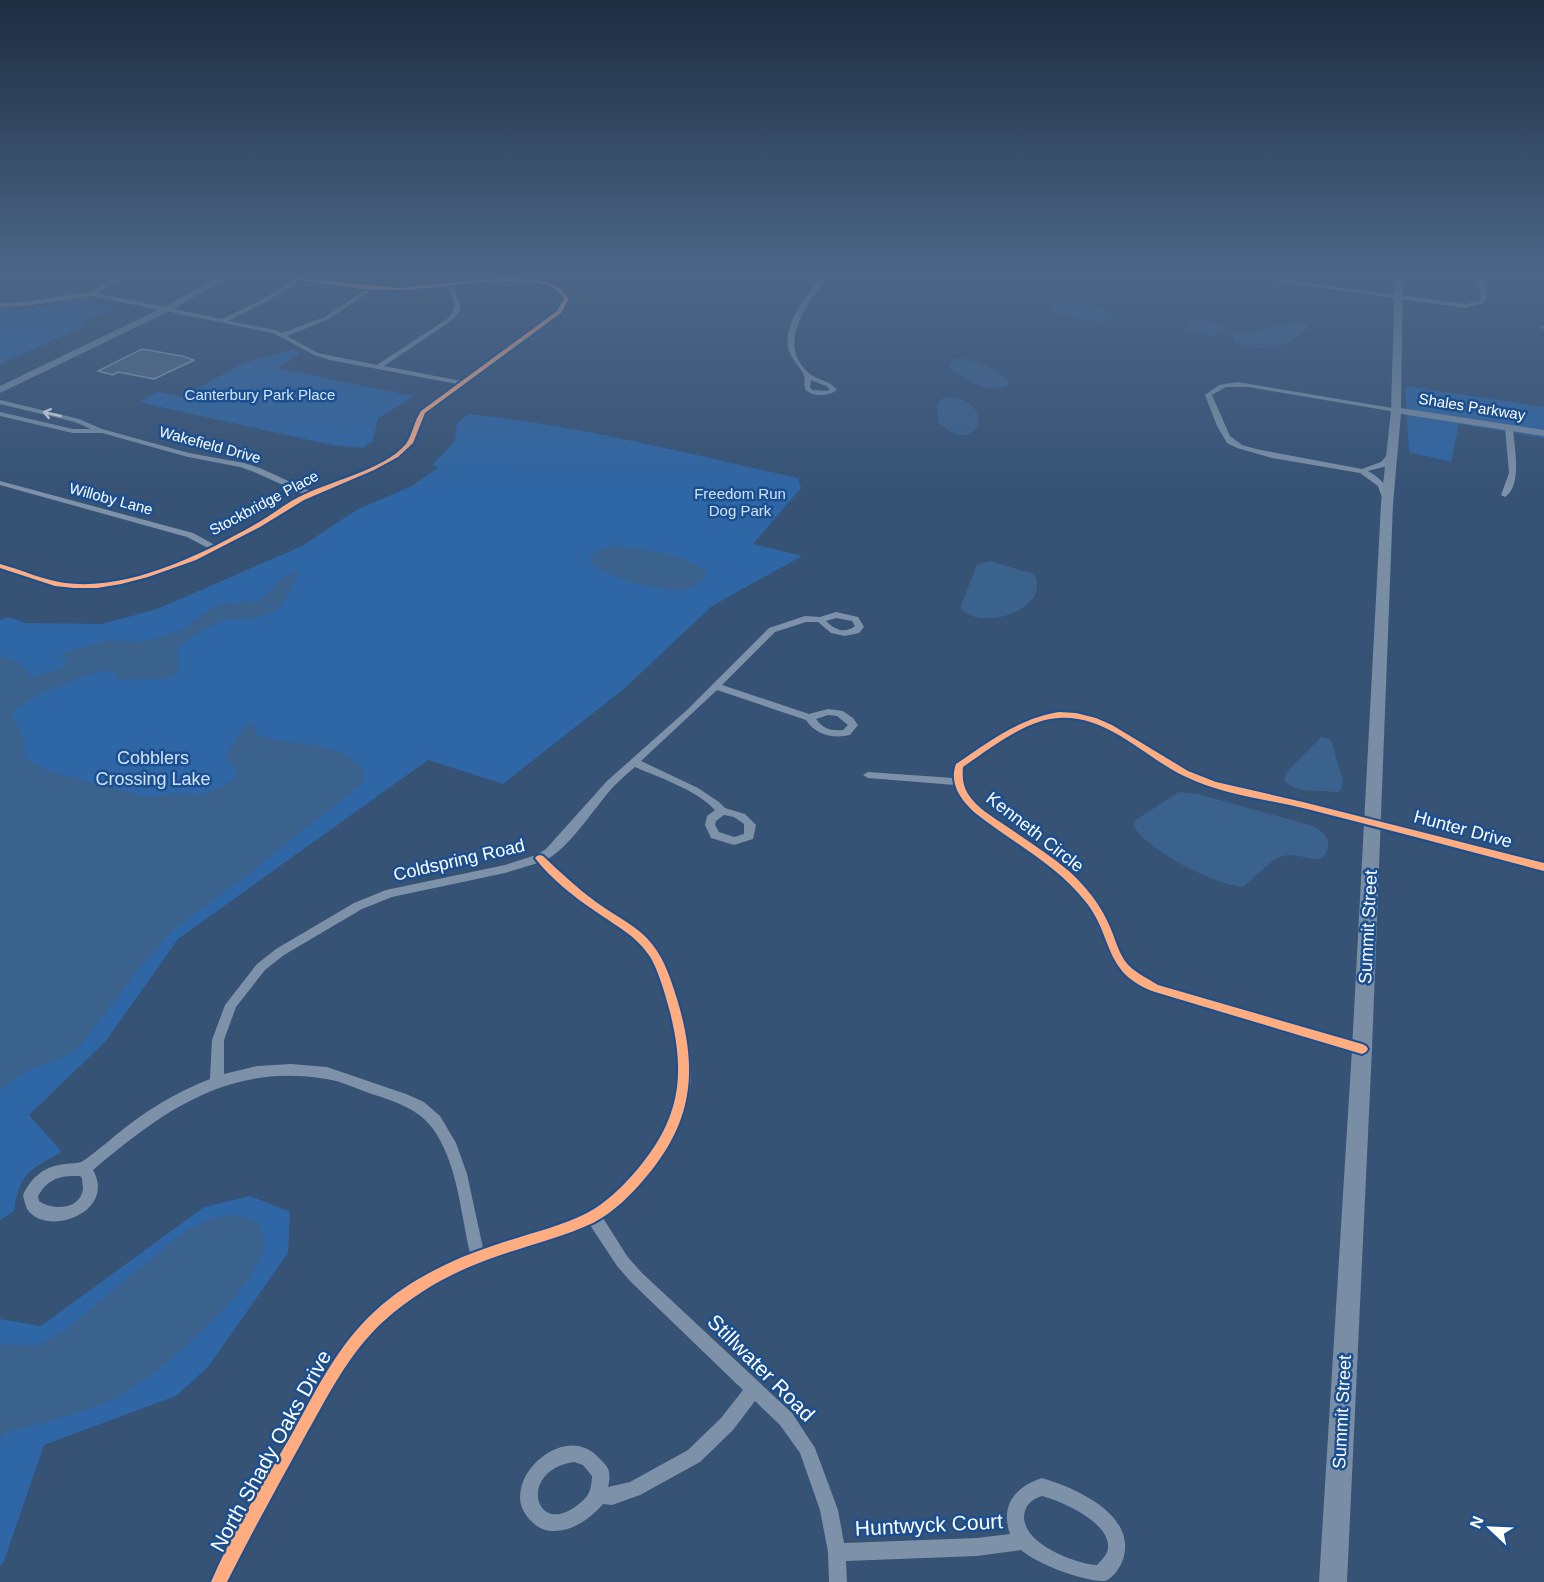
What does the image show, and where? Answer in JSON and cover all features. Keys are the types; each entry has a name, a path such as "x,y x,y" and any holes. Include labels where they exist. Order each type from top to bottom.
{"main road":[{"path":"0,390 91,346"},
{"name":"Summit Street","path":"1333,1582 1362,1049 1387,504 1396,410 1397,346"},
{"name":"Shales Parkway","path":"1396,410 1544,433"}],"street":[{"path":"302,346 316,354 462,383"},
{"path":"378,367 411,346"},
{"name":"Stockbridge Place","path":"0,566 58,584 104,585 145,576 212,548 261,524 309,494 373,468 399,453 413,439 415,422 423,412 513,346"},
{"path":"791,346 795,358 808,376"},
{"path":"1387,504 1385,490 1381,484 1374,477 1362,471 1254,451 1236,445 1228,439 1208,395 1216,388 1226,385 1248,385 1396,410"},
{"name":"Wakefield Drive","path":"0,402 77,420 102,431 188,455 249,467 309,494"},
{"name":"Wakefield Drive","path":"0,414 73,431 102,431"},
{"path":"1504,495 1513,473 1509,428"},
{"path":"1362,471 1384,464 1392,455"},
{"name":"Willoby Lane","path":"0,483 190,535 212,548"},
{"path":"0,576 11,570"},
{"name":"Coldspring Road","path":"217,1079 218,1040 231,1005 261,968 280,952 358,906 390,893 505,869 540,858 556,846 611,783 690,712 771,630 795,621 821,620"},
{"path":"715,686 810,718"},
{"path":"868,775 956,782 959,766 1025,726 1043,718 1059,715 1074,716 1101,723 1187,774 1216,785 1373,822"},
{"path":"634,762 699,793 715,803 722,811"},
{"name":"Kenneth Circle","path":"956,782 964,796 981,813 1062,873 1090,899 1116,949 1119,961 1134,975 1155,988 1362,1049"},
{"name":"Hunter Drive","path":"1373,822 1544,867"},
{"name":"North Shady Oaks Drive","path":"219,1582 243,1534 342,1358 362,1333 380,1316 423,1284 477,1257 593,1216 624,1192 645,1170 674,1123 682,1098 686,1074 683,1041 666,978 652,951 643,940 591,904 540,858"},
{"path":"83,1170 117,1140 153,1114 217,1079 278,1070 325,1072 401,1097 424,1108 442,1131 453,1152 477,1257"},
{"name":"Stillwater Road","path":"593,1216 622,1262 786,1419 807,1448 829,1510 837,1552 838,1582"},
{"path":"599,1495 612,1496 634,1489 694,1456 727,1424 754,1389"},
{"path":"579,1452 588,1456 601,1473 599,1495 594,1503 574,1517 553,1524 538,1517 532,1511 528,1494 531,1482 545,1464 568,1453 579,1452"},
{"name":"Huntwyck Court","path":"837,1552 977,1546 1023,1541 1066,1566 1095,1576 1109,1568 1116,1548 1112,1527 1102,1517 1064,1495 1042,1487 1023,1494 1018,1504 1017,1529 1023,1541"}],"green space":[{"path":"0,346 41,346 0,364"},
{"name":"Canterbury Park Place","path":"293,349 300,354 277,368 413,396 378,419 373,440 363,448 332,445 138,402 158,392 182,397 241,364"},
{"path":"1405,386 1544,407 1544,438 1459,424 1451,462 1409,452"},
{"name":"Cobblers Crossing Lake","path":"468,414 551,425 798,478 801,488 753,544 802,556 712,606 625,688 503,784 428,760 178,939 106,1041 29,1115 62,1152 28,1174 19,1189 14,1211 0,1220 0,620 8,617 26,623 102,624 157,609 302,546 358,509 410,487 439,467 432,465 455,441 457,423"},
{"path":"250,1196 290,1212 288,1253 208,1367 176,1396 44,1445 3,1564 0,1565 0,1319 41,1326 204,1207"}],"shaded area":[{"path":"1245,346 1279,346 1265,348"},
{"path":"960,358 988,367 1010,384 1002,388 986,388 962,377 949,366 953,360"},
{"path":"945,397 963,400 973,407 978,416 978,425 972,432 964,435 952,432 938,422 937,403"},
{"path":"614,546 650,550 679,558 691,562 707,574 692,588 685,590 662,589 632,583 605,572 589,559 594,553"},
{"path":"990,561 1034,574 1037,587 1033,598 1012,614 983,618 970,615 960,608 976,567 978,564"},
{"name":"Cobblers Crossing Lake","path":"300,571 286,599 273,611 254,618 222,621 181,645 178,656 179,671 170,678 117,680 117,673 98,671 40,694 12,711 13,718 22,733 23,753 30,762 48,771 147,797 172,794 199,795 233,780 238,772 225,757 243,728 250,724 255,727 257,735 317,746 347,756 358,764 365,777 360,785 246,876 174,929 145,961 80,1046 64,1057 25,1072 0,1090 0,657 22,665 30,677 59,669 69,660 58,657 66,652 109,640 142,642 185,629 206,611 222,604 260,601 283,577"},
{"path":"1321,737 1330,739 1332,743 1343,781 1341,790 1337,792 1302,790 1284,781 1286,773"},
{"path":"1179,792 1198,794 1313,826 1328,840 1328,849 1321,859 1291,855 1281,857 1243,887 1216,880 1166,855 1140,835 1133,825 1134,821"},
{"path":"239,1215 259,1222 264,1240 260,1259 247,1281 203,1331 151,1375 110,1401 5,1433 0,1440 0,1344 36,1346 64,1331 185,1231 213,1218"}],"building":[{"path":"142,349 194,360 154,379 118,372 113,375 98,371"}],"cycle path":[{"path":"0,566 36,579 74,586 121,582 145,576 193,558 258,526 301,498 372,469 396,456 414,435 423,412 513,346"},
{"path":"1362,1049 1155,988 1135,976 1119,960 1099,912 1078,886 1053,864 972,805 960,788 959,766 1007,734 1034,721 1059,715 1076,716 1109,727 1170,765 1213,784 1544,867"},
{"path":"219,1582 257,1508 324,1388 366,1329 401,1298 426,1282 478,1257 563,1229 603,1210 634,1182 651,1162 675,1121 684,1079 684,1056 674,1007 656,957 640,937 586,900 540,858"}],"park label":[{"name":"Freedom Run Dog Park","path":"740,502"}]}
